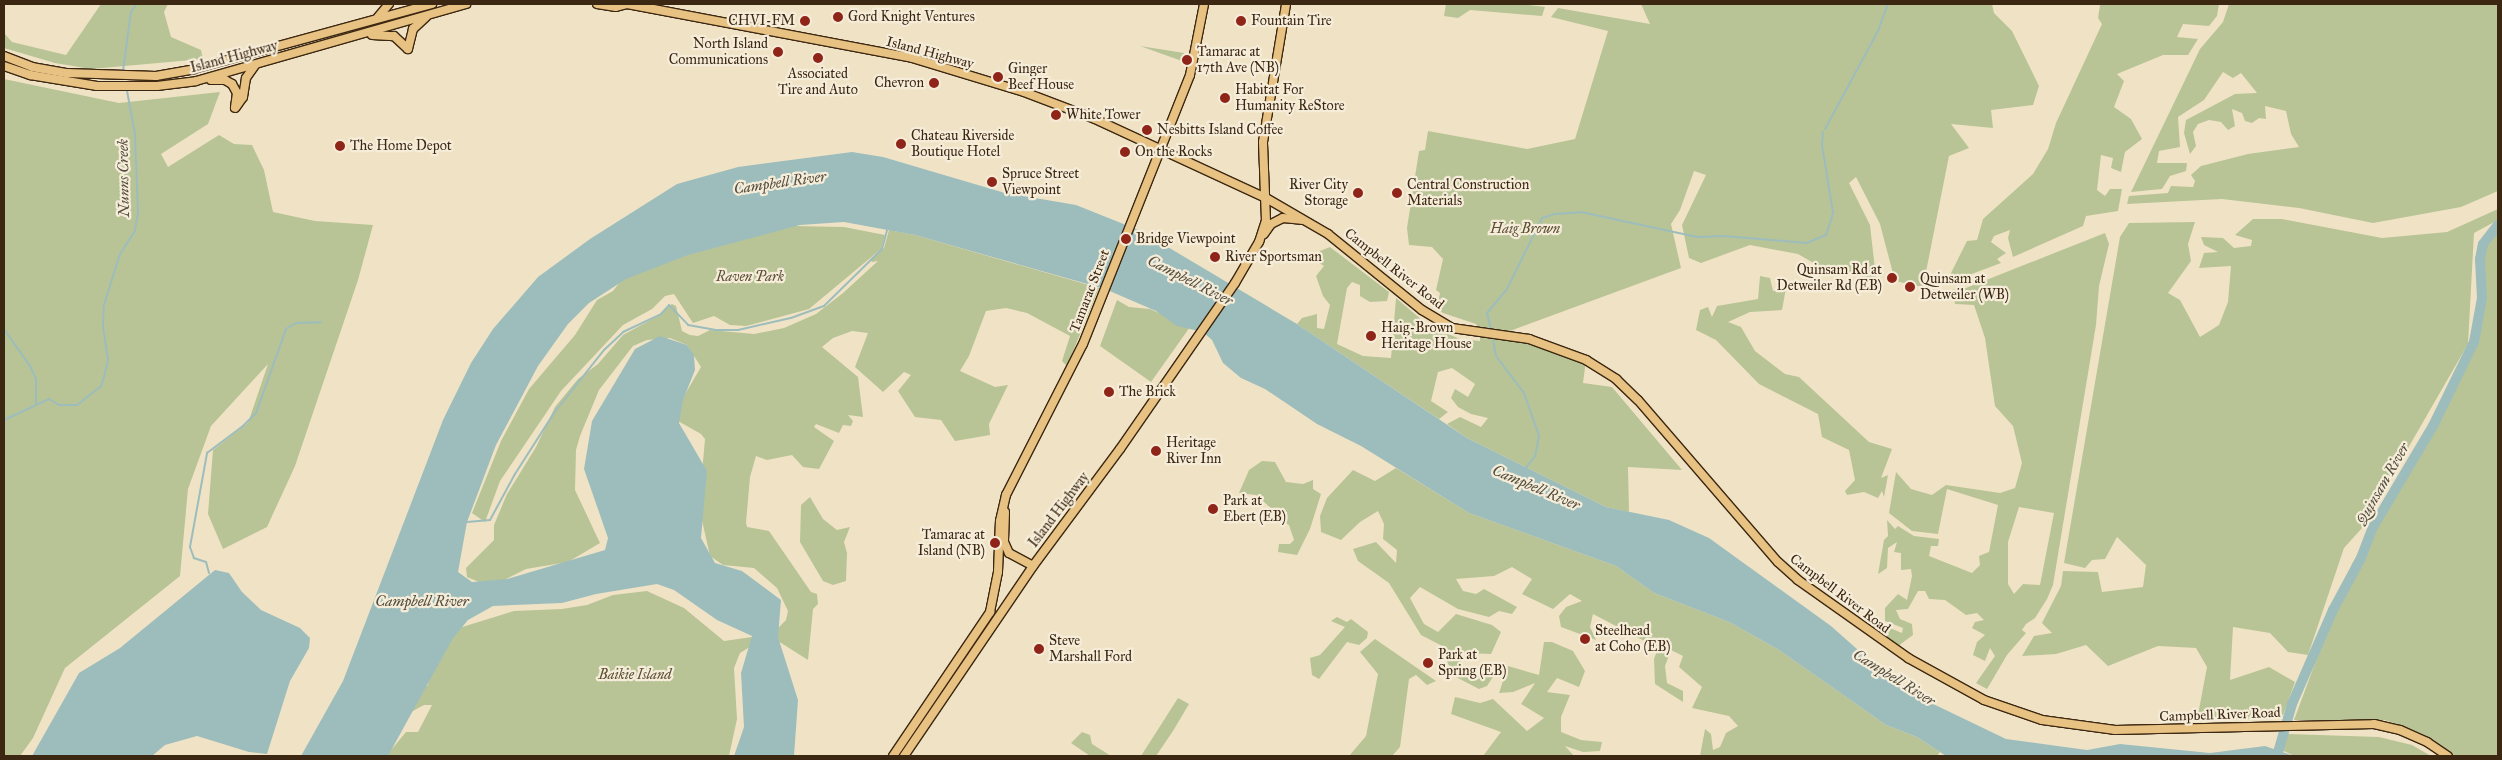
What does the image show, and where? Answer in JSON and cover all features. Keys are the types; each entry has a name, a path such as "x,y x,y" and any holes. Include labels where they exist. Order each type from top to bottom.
{"main road":[{"path":"372,20 382,14 389,4"},
{"name":"Island Highway","path":"4,56 32,67 67,73 156,76 194,70 432,4"},
{"name":"Island Highway","path":"4,66 30,75 97,86 157,86 196,81 466,4"},
{"name":"Island Highway","path":"597,4 616,7 627,4 912,58 1024,92 1095,119 1159,151 1266,198"},
{"name":"Tamarac Street","path":"1006,495 1083,344 1190,75 1204,4"},
{"path":"1259,242 1266,220 1263,142 1286,4"},
{"path":"338,41 388,34 397,37 408,49 413,29 431,14"},
{"path":"196,81 225,80 232,84 237,93 235,108 243,97 246,78 255,65"},
{"name":"Campbell River Road","path":"1266,198 1353,252 1422,310 1452,328 1529,339 1559,348 1616,379 1638,400 1778,562 1798,580 1908,658 1984,700 2042,720 2115,730 2308,724 2382,726 2426,742 2448,756"},
{"path":"1259,242 1271,224 1283,218 1304,220"},
{"name":"Island Highway","path":"904,756 1033,566 1237,280 1259,242"},
{"path":"1006,495 1004,542 1009,552 1033,566"},
{"path":"893,756 990,612 998,572 1000,520 1006,495"}],"green space":[{"path":"101,4 168,4 164,12 171,37 201,50 203,59 91,69 55,63 4,48 4,33 12,42 66,55"},
{"path":"1446,4 1520,4 1545,7 1542,16 1470,10 1458,18 1444,16"},
{"name":"Haig Brown","path":"1641,4 1992,4 1994,13 2012,31 2039,86 2033,105 1991,110 1993,128 1951,124 1969,148 1949,156 1923,287 1895,281 1880,224 1856,177 1849,183 1870,225 1876,278 1829,272 1798,254 1750,245 1701,263 1689,258 1682,225 1706,175 1694,171 1680,210 1671,224 1681,268 1510,331 1479,328 1476,324 1443,313 1437,308 1440,293 1436,290 1443,259 1432,247 1409,245 1407,228 1419,151 1425,150 1428,131 1527,149 1575,139 1608,31 1551,17 1558,8 1650,24"},
{"path":"2219,4 2217,16 2209,26 2183,24 2177,37 2198,39 2188,55 2163,55 2117,74 2124,81 2114,107 2131,119 2142,139 2125,152 2121,172 2111,168 2113,158 2101,155 2097,190 2105,196 2110,189 2122,189 2118,211 2086,216 2083,226 2013,257 2008,238 2010,230 1994,236 1991,242 2006,253 1997,259 2001,263 1969,275 1948,279 1967,241 1977,240 1983,219 2033,174 2048,149 2056,123 2102,24 2098,18 2100,5"},
{"path":"2229,4 2498,4 2498,191 2461,207 2373,223 2299,208 2222,199 2127,204 2129,196 2168,193 2171,186 2193,187 2195,181 2191,175 2201,166 2248,154 2299,147 2291,134 2286,111 2265,106 2266,119 2259,118 2252,123 2245,121 2242,113 2232,109 2235,126 2228,130 2221,122 2209,120 2198,124 2193,132 2196,146 2190,154 2184,133 2186,120 2235,94 2257,93 2241,73 2233,78 2223,72 2204,100 2178,117 2180,147 2159,151 2157,163 2187,163 2186,171 2170,176 2162,189 2131,192 2200,49 2223,22"},
{"path":"1140,46 1184,53 1182,61"},
{"path":"4,79 119,103 220,92 208,124 161,154 168,167 219,135 234,144 252,145 264,170 273,212 315,221 373,225 358,280 295,466 267,527 223,549 208,514 213,450 248,423 268,364 211,426 188,489 180,576 65,668 33,738 20,756 4,756"},
{"path":"2498,209 2498,220 2474,233 2468,344 2362,528 2344,548 2308,655 2288,652 2270,633 2233,627 2230,680 2269,667 2295,682 2282,718 2197,720 2207,667 2196,648 2158,646 2108,666 2086,645 2056,654 2022,656 2034,636 2052,633 2042,623 2061,586 2063,571 2098,572 2102,592 2143,587 2146,565 2117,537 2105,559 2092,560 2085,568 2064,563 2120,237 2129,223 2195,222 2188,244 2191,261 2168,293 2180,300 2200,337 2219,325 2228,302 2231,266 2199,268 2204,253 2218,252 2204,245 2201,237 2223,238 2234,248 2251,246 2252,240 2235,235 2253,219 2282,219 2382,238 2447,232"},
{"path":"2498,225 2498,756 2453,756 2422,734 2385,720 2294,720 2352,564 2433,426 2474,342 2482,298 2480,259 2483,244"},
{"name":"Raven Park","path":"794,226 844,227 885,235 881,249 809,309 746,326 730,325 714,316 693,323 674,294 665,296 652,309 623,325 561,391 500,481 485,522 472,513 501,441 529,389 575,335 597,300 613,291 623,278 667,260"},
{"path":"889,230 915,235 1099,288 1067,366 1062,361 1070,336 1027,313 1006,308 986,311 969,356 960,371 995,387 1008,385 989,424 990,435 955,441 941,420 915,417 898,391 911,375 904,372 883,392 855,367 868,333 852,331 833,338 822,347 858,377 863,417 848,415 853,421 851,426 843,425 839,433 816,424 814,427 834,441 819,469 803,467 792,455 767,460 756,456 750,477 746,523 747,527 769,531 811,592 817,594 818,604 813,609 808,660 778,641 775,631 786,620 788,611 777,588 754,568 723,565 710,556 699,507 705,439 701,434 678,421 681,401 701,367 687,345 670,338 647,340 633,346 599,390 580,436 576,450 575,490 600,543 568,562 526,569 504,580 479,582 467,577 466,568 494,540 494,525 507,494 536,447 555,407 578,379 598,364 623,335 656,317 672,304 676,306 682,331 690,335 698,336 710,330 754,334 784,328 816,314 843,293 878,261 872,262 870,259 884,248"},
{"path":"2105,233 2109,244 2099,286 2096,325 2053,585 2035,618 2026,624 2022,630 2026,633 2007,655 1987,689 1976,683 1995,656 1990,648 1985,661 1973,655 1977,642 1985,635 1972,628 1975,622 1984,620 1977,613 1966,615 1945,600 1929,599 1925,591 1918,591 1908,609 1896,610 1900,619 1912,624 1913,635 1898,646 1870,630 1873,621 1902,633 1903,628 1885,621 1885,608 1898,594 1907,600 1912,576 1911,569 1901,570 1901,553 1894,552 1897,542 1888,548 1887,568 1878,574 1884,540 1888,536 1887,520 1895,529 1898,526 1914,536 1939,539 1938,546 1931,546 1929,556 1972,573 1980,565 1979,556 1989,552 1998,505 1947,489 1938,534 1912,531 1889,513 1896,472 1911,489 1932,495 1946,485 2000,493 2015,488 2022,463 2013,426 1995,406 1985,338 1974,305 1955,304 1952,290 1966,288","holes":["2019,507 2054,513 2040,585 2023,584 2014,594 2008,584 2008,542"]},
{"path":"1330,247 1389,292 1387,301 1370,302 1360,296 1360,285 1352,282 1347,288 1337,344 1363,356 1391,358 1396,298 1429,326 1460,339 1480,341 1480,335 1539,339 1557,345 1586,360 1583,383 1612,387 1682,470 1628,467 1629,512 1606,507 1467,438 1447,424 1460,417 1481,427 1488,418 1471,414 1458,407 1451,398 1455,389 1468,397 1475,384 1452,368 1438,372 1431,401 1448,412 1439,419 1297,324 1302,318 1317,314 1317,328 1324,329 1330,305 1323,296 1316,276 1324,266 1315,260 1320,251"},
{"path":"1760,276 1770,278 1773,291 1786,288 1782,310 1750,312 1728,322 1741,327 1755,351 1785,374 1799,377 1869,442 1892,449 1881,478 1888,475 1884,497 1882,491 1878,498 1864,492 1847,495 1845,491 1855,480 1849,450 1822,437 1818,414 1759,384 1716,340 1696,330 1700,310 1708,307 1712,317 1717,306 1758,299"},
{"path":"1117,300 1129,307 1150,309 1190,327 1151,382 1100,346"},
{"path":"1262,461 1275,462 1286,482 1303,484 1313,480 1313,489 1321,494 1310,529 1297,555 1278,552 1279,544 1290,544 1294,540 1289,525 1273,515 1272,509 1256,495 1239,493 1249,470"},
{"path":"1396,468 1469,513 1616,566 1654,593 1729,622 1779,650 1886,725 1917,737 1940,752 1937,756 1700,756 1705,729 1711,734 1713,750 1720,747 1726,733 1738,726 1729,716 1692,708 1702,687 1679,667 1683,656 1671,650 1665,666 1667,683 1683,691 1683,702 1655,684 1654,659 1658,648 1593,614 1590,627 1596,640 1561,627 1559,616 1566,607 1582,601 1570,594 1553,609 1522,594 1532,579 1512,567 1494,576 1456,579 1463,591 1476,594 1484,589 1517,607 1512,614 1499,611 1489,617 1458,609 1420,587 1410,598 1424,624 1438,632 1456,614 1492,625 1501,632 1491,654 1463,653 1460,665 1464,676 1474,679 1483,669 1495,674 1487,686 1479,689 1454,676 1445,657 1446,648 1421,635 1389,583 1358,561 1353,549 1376,542 1396,563 1397,550 1383,539 1384,524 1378,511 1360,522 1341,540 1321,532 1320,516 1327,498 1353,470 1375,481"},
{"path":"810,497 823,519 837,530 850,527 844,542 847,553 846,581 833,585 823,581 800,542 801,505"},
{"name":"Baikie Island","path":"647,591 684,608 724,641 752,637 753,645 740,653 734,668 737,719 729,756 386,756 406,732 418,732 432,705 424,705 411,712 417,691 428,685 429,673 459,628 514,611 562,609 587,605 613,595"},
{"path":"1337,617 1347,622 1351,619 1368,632 1367,638 1359,645 1347,642 1319,679 1312,675 1310,658 1320,655 1345,627 1331,621"},
{"path":"1375,639 1436,681 1427,685 1416,675 1409,679 1400,747 1392,756 1349,756 1366,736 1378,674 1360,652"},
{"path":"1544,642 1552,642 1573,651 1585,671 1579,687 1557,678 1547,692 1570,695 1561,717 1561,732 1581,740 1602,742 1600,751 1583,752 1565,746 1574,756 1483,756 1501,732 1451,714 1455,697 1480,703 1493,699 1527,731 1544,718 1521,704 1535,683 1513,692 1499,693 1508,666 1539,675"},
{"path":"1178,698 1189,704 1173,731 1156,756 1141,756"},
{"path":"1082,732 1090,735 1092,744 1111,756 1090,756 1071,743"},
{"path":"2288,734 2379,737 2412,745 2431,756 2294,756 2280,749"}],"water":[{"name":"Campbell River","path":"852,152 883,157 1005,193 1076,205 1141,231 1297,324 1467,438 1606,507 1669,520 1709,538 1831,626 1902,689 2006,739 2087,750 2120,744 2210,753 2265,746 2294,756 1946,756 1917,737 1886,725 1779,650 1729,622 1654,593 1616,566 1469,513 1361,446 1317,424 1265,389 1241,378 1223,363 1212,340 1203,332 1177,326 1156,311 1105,289 915,235 844,222 800,225 688,255 626,279 589,303 568,324 538,366 496,445 467,522 458,572 472,582 507,579 605,550 608,538 584,469 592,421 635,349 660,336 687,345 694,355 695,370 683,400 679,423 707,471 701,538 715,563 742,571 781,600 778,637 798,700 794,756 734,756 744,727 741,673 752,636 717,620 674,590 657,584 596,594 562,603 493,606 468,620 453,638 388,756 301,756 343,681 443,420 471,363 493,329 538,277 590,239 677,184 738,167"},
{"path":"215,570 229,573 242,592 261,610 300,628 310,638 309,648 290,681 267,754 249,752 197,736 165,745 152,756 32,756 79,673 120,648"}],"waterway":[{"name":"Nunns Creek","path":"123,71 131,12 136,4"},
{"path":"1825,129 1878,31 1888,4"},
{"name":"Nunns Creek","path":"4,420 49,399 59,405 77,405 101,386 108,359 103,328 104,305 120,254 135,231 138,213 135,134 127,91"},
{"path":"1491,330 1487,313 1507,289 1542,218 1555,214 1581,212 1698,237 1724,236 1807,243 1826,235 1833,213 1822,145 1823,132"},
{"name":"Quinsam River","path":"2277,756 2292,704 2333,610 2361,558 2373,527 2433,426 2474,342 2482,298 2480,259 2483,244 2498,225"},
{"path":"467,522 490,520 515,474 554,413 604,350 623,332 661,314 669,305 688,325 715,330 738,330 791,318 824,306 882,249 887,230"},
{"path":"209,573 206,562 194,558 190,547 207,453 243,426 256,413 286,329 296,323 321,322"},
{"path":"4,329 30,366 36,379 36,405"},
{"path":"1493,340 1496,356 1524,393 1539,436 1535,456 1525,469"}],"place":[{"name":"Gord Knight Ventures","path":"838,17"},
{"name":"CHVI-FM","path":"805,21"},
{"name":"Fountain Tire","path":"1241,21"},
{"name":"North Island Communications","path":"778,52"},
{"name":"Associated Tire and Auto","path":"818,58"},
{"name":"Tamarac at 17th Ave (NB)","path":"1187,60"},
{"name":"Ginger Beef House","path":"998,77"},
{"name":"Chevron","path":"934,83"},
{"name":"Habitat For Humanity ReStore","path":"1225,98"},
{"name":"White Tower","path":"1056,115"},
{"name":"Nesbitts Island Coffee","path":"1147,130"},
{"name":"Chateau Riverside Boutique Hotel","path":"901,144"},
{"name":"The Home Depot","path":"340,146"},
{"name":"On the Rocks","path":"1125,152"},
{"name":"Spruce Street Viewpoint","path":"992,182"},
{"name":"River City Storage","path":"1358,193"},
{"name":"Central Construction Materials","path":"1397,193"},
{"name":"Bridge Viewpoint","path":"1126,239"},
{"name":"River Sportsman","path":"1215,257"},
{"name":"Quinsam Rd at Detweiler Rd (EB)","path":"1892,278"},
{"name":"Quinsam at Detweiler (WB)","path":"1910,287"},
{"name":"Haig-Brown Heritage House","path":"1371,336"},
{"name":"The Brick","path":"1109,392"},
{"name":"Heritage River Inn","path":"1156,451"},
{"name":"Park at Ebert (EB)","path":"1213,509"},
{"name":"Tamarac at Island (NB)","path":"995,543"},
{"name":"Steelhead at Coho (EB)","path":"1585,639"},
{"name":"Steve Marshall Ford","path":"1039,649"},
{"name":"Park at Spring (EB)","path":"1428,663"}]}
